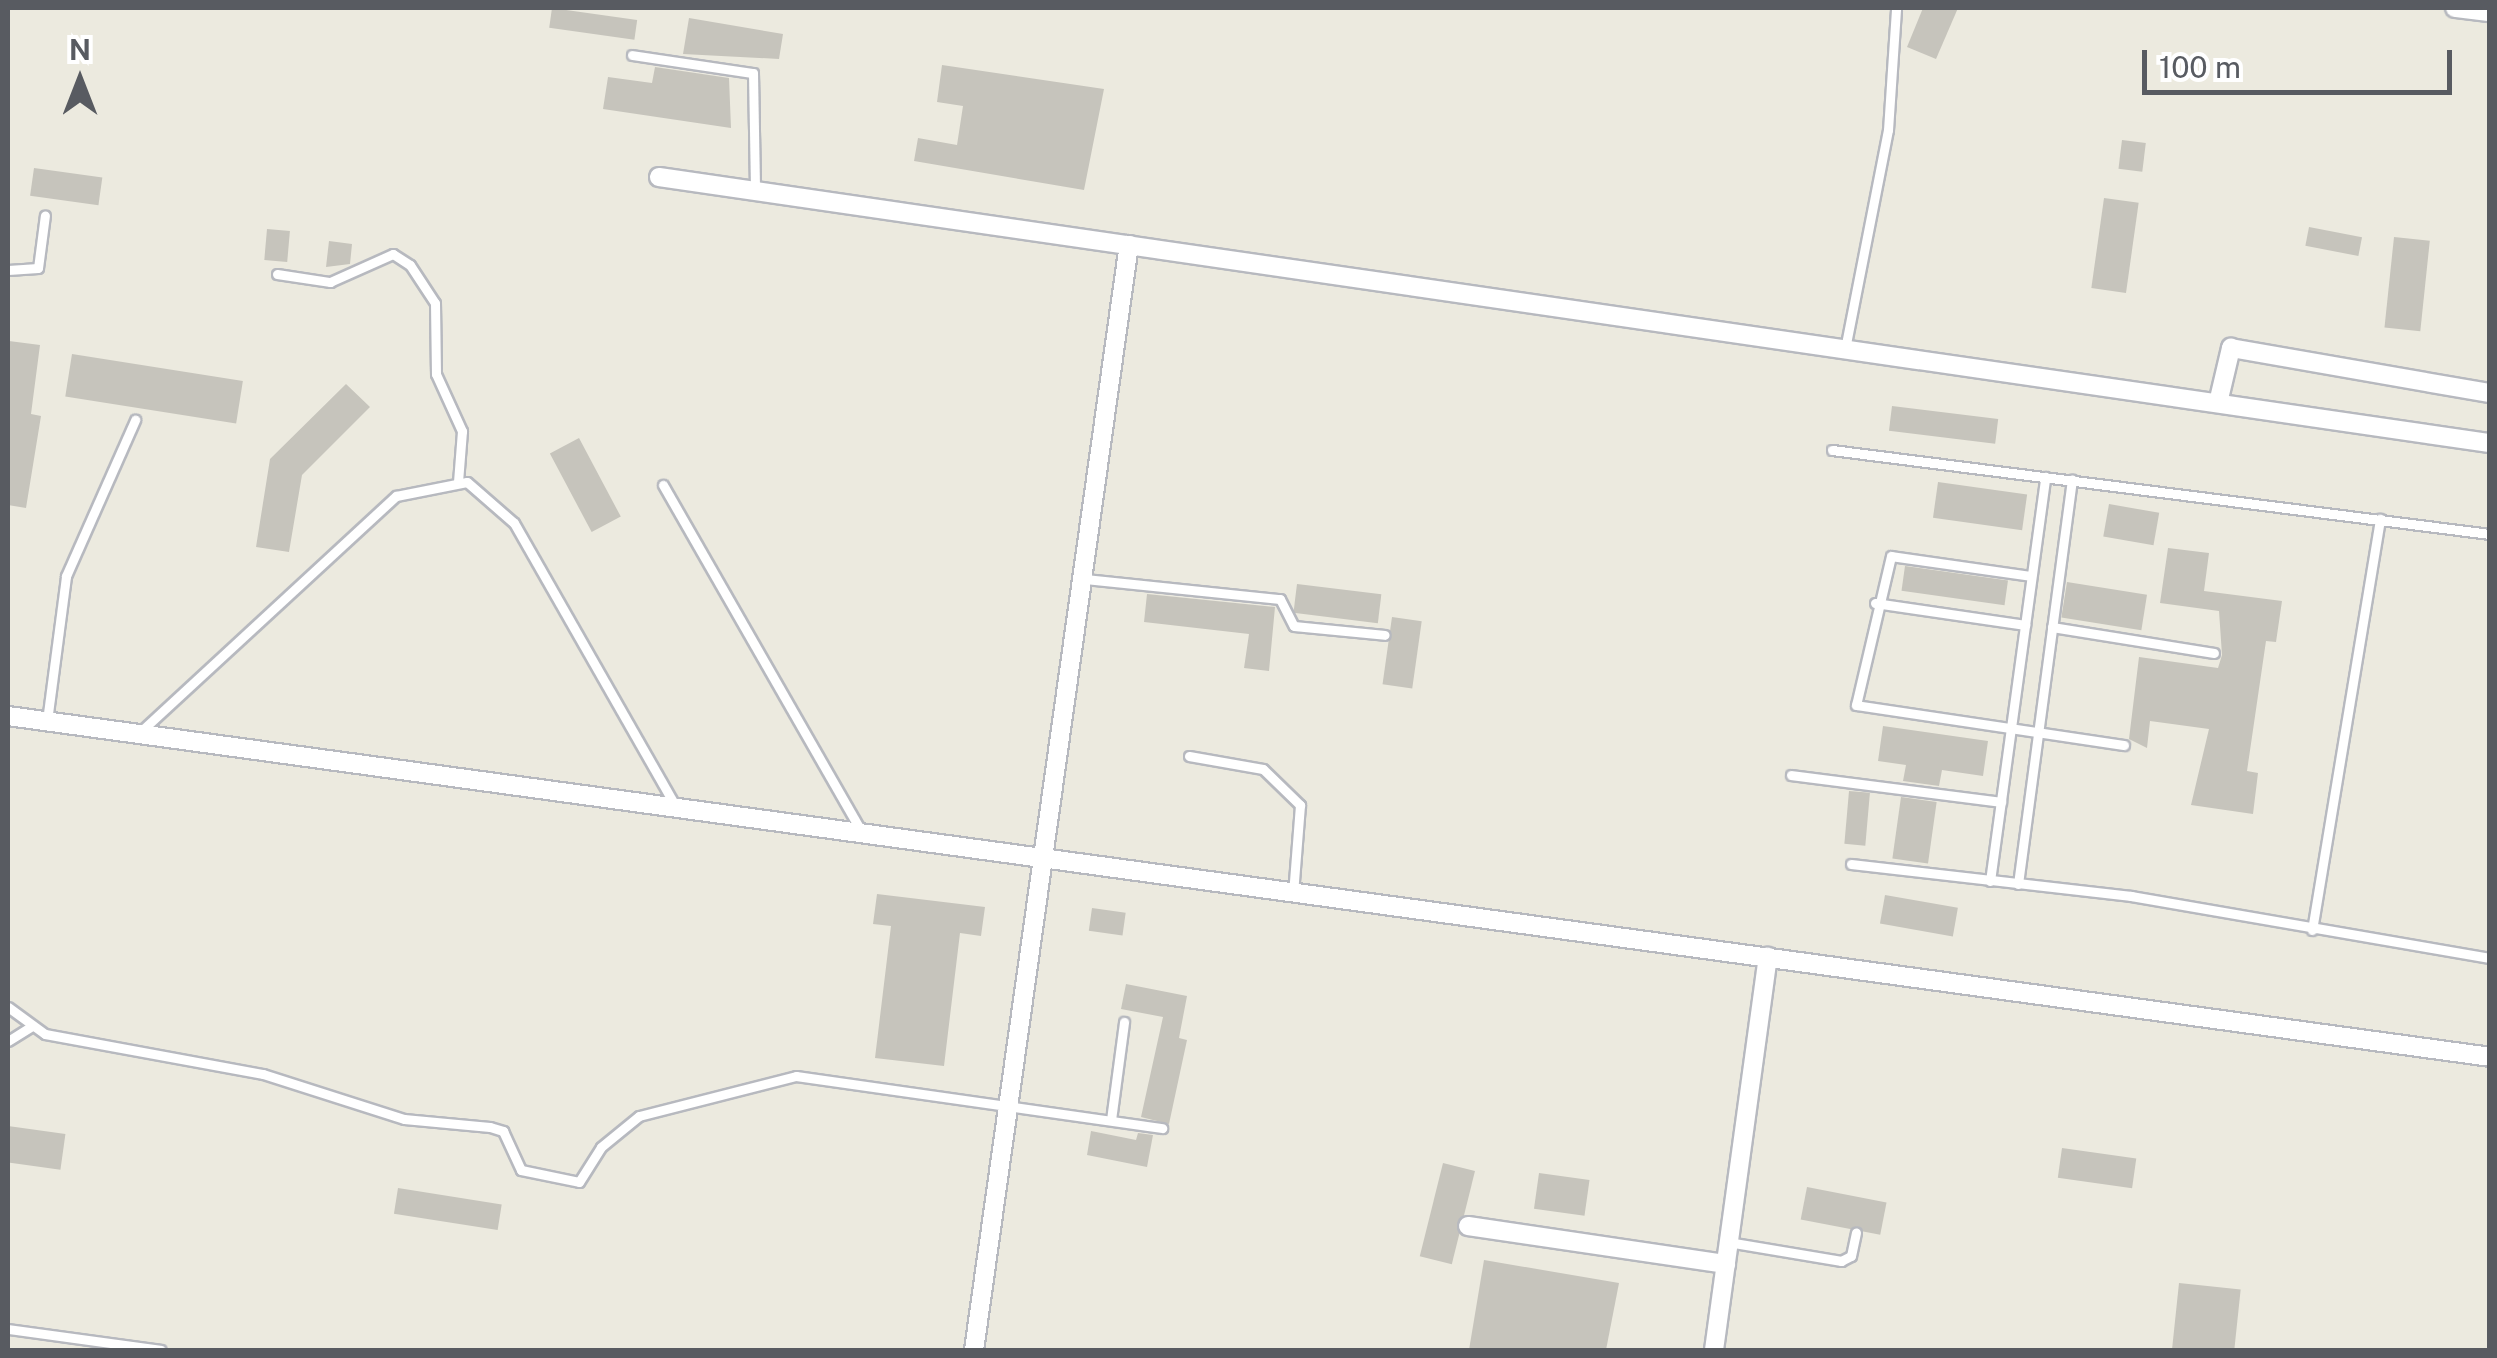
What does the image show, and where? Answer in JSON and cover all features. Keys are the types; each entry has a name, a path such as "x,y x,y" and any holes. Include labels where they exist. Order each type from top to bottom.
{"street":[{"path":"2455,8 2490,12"},
{"path":"658,176 2490,443"},
{"path":"974,1350 1129,245"},
{"path":"2218,403 2232,348 2490,393"},
{"path":"8,716 2490,1058"},
{"path":"1714,1350 1768,957"},
{"path":"1468,1226 1726,1264"}],"lane":[{"path":"1845,349 1888,130 1896,8"},
{"path":"632,55 753,74 755,190"},
{"path":"8,270 38,268 45,215"},
{"path":"276,274 330,282 385,255 410,266 435,303 436,374 462,432 458,482"},
{"path":"47,721 66,576 135,420"},
{"path":"1832,450 2490,534"},
{"path":"1990,881 2045,477"},
{"path":"2018,884 2072,480"},
{"path":"138,734 396,496 458,482 480,490 514,523 675,805"},
{"path":"662,485 864,835"},
{"path":"2312,930 2380,519"},
{"path":"2032,576 1891,556 1875,603 1856,706 2011,732 2124,745"},
{"path":"1085,579 1280,599 1294,626 1385,636"},
{"path":"1875,603 2025,626"},
{"path":"2052,627 2214,652"},
{"path":"1189,756 1262,770 1300,806 1293,893"},
{"path":"1791,775 2001,802"},
{"path":"1850,864 2018,884 2490,958"},
{"path":"8,1007 32,1026 263,1074 404,1120 490,1126 503,1132 522,1170 579,1182 601,1147 640,1116 772,1079 851,1078 1162,1128"},
{"path":"1111,1120 1124,1022"},
{"path":"8,1041 32,1026"},
{"path":"1728,1242 1841,1261 1851,1256 1856,1233"},
{"path":"8,1329 161,1350"}],"building":[{"path":"552,8 637,20 634,40 549,28"},
{"path":"1923,8 1958,8 1936,59 1907,47"},
{"path":"689,18 783,34 779,59 683,54"},
{"path":"942,65 1104,89 1084,190 914,161 918,138 957,145 963,106 937,102"},
{"path":"655,67 729,78 731,128 603,109 608,77 652,83"},
{"path":"2122,140 2146,143 2142,172 2118,169"},
{"path":"34,168 102,178 98,205 30,196"},
{"path":"2104,198 2139,203 2126,293 2091,288"},
{"path":"2309,227 2362,237 2358,256 2305,246"},
{"path":"267,229 290,231 287,262 264,260"},
{"path":"2394,237 2430,241 2420,331 2384,328"},
{"path":"329,241 352,244 350,264 326,267"},
{"path":"9,341 40,345 31,414 41,416 26,508 8,505"},
{"path":"72,354 243,381 236,424 65,396"},
{"path":"346,384 370,407 302,475 289,552 256,547 270,459"},
{"path":"1892,406 1998,419 1995,444 1889,431"},
{"path":"579,438 621,517 592,532 550,453"},
{"path":"1938,482 2027,495 2022,530 1933,518"},
{"path":"2109,504 2159,513 2153,545 2103,536"},
{"path":"2168,548 2209,553 2204,591 2282,601 2276,642 2266,641 2247,771 2258,773 2253,814 2191,805 2209,729 2150,721 2147,748 2129,739 2139,657 2218,668 2222,655 2219,611 2160,603"},
{"path":"1905,566 2008,580 2005,605 1902,591"},
{"path":"2067,582 2147,595 2141,630 2061,618"},
{"path":"1297,584 1381,594 1378,623 1293,613"},
{"path":"1147,594 1275,607 1269,671 1244,668 1249,634 1144,622"},
{"path":"1392,617 1422,621 1412,689 1383,684"},
{"path":"1883,726 1988,741 1983,776 1942,770 1939,786 1903,781 1906,765 1878,761"},
{"path":"1849,791 1870,793 1865,846 1844,844"},
{"path":"1901,797 1937,802 1928,863 1892,858"},
{"path":"877,894 985,907 981,936 960,933 944,1066 875,1058 891,926 873,924"},
{"path":"1885,895 1958,908 1953,936 1880,924"},
{"path":"1092,908 1126,913 1122,936 1089,931"},
{"path":"1126,984 1187,996 1179,1038 1187,1040 1169,1124 1141,1117 1163,1017 1121,1009"},
{"path":"8,1126 65,1134 60,1170 8,1162"},
{"path":"1091,1131 1136,1140 1138,1133 1153,1135 1147,1167 1087,1155"},
{"path":"2062,1148 2136,1158 2132,1188 2058,1178"},
{"path":"1443,1163 1475,1171 1452,1264 1420,1256"},
{"path":"1539,1173 1590,1180 1584,1216 1534,1209"},
{"path":"1807,1187 1887,1202 1880,1235 1801,1219"},
{"path":"398,1188 502,1204 498,1230 394,1214"},
{"path":"1484,1260 1619,1283 1606,1350 1469,1350"},
{"path":"2179,1283 2241,1289 2234,1350 2172,1350"}]}
